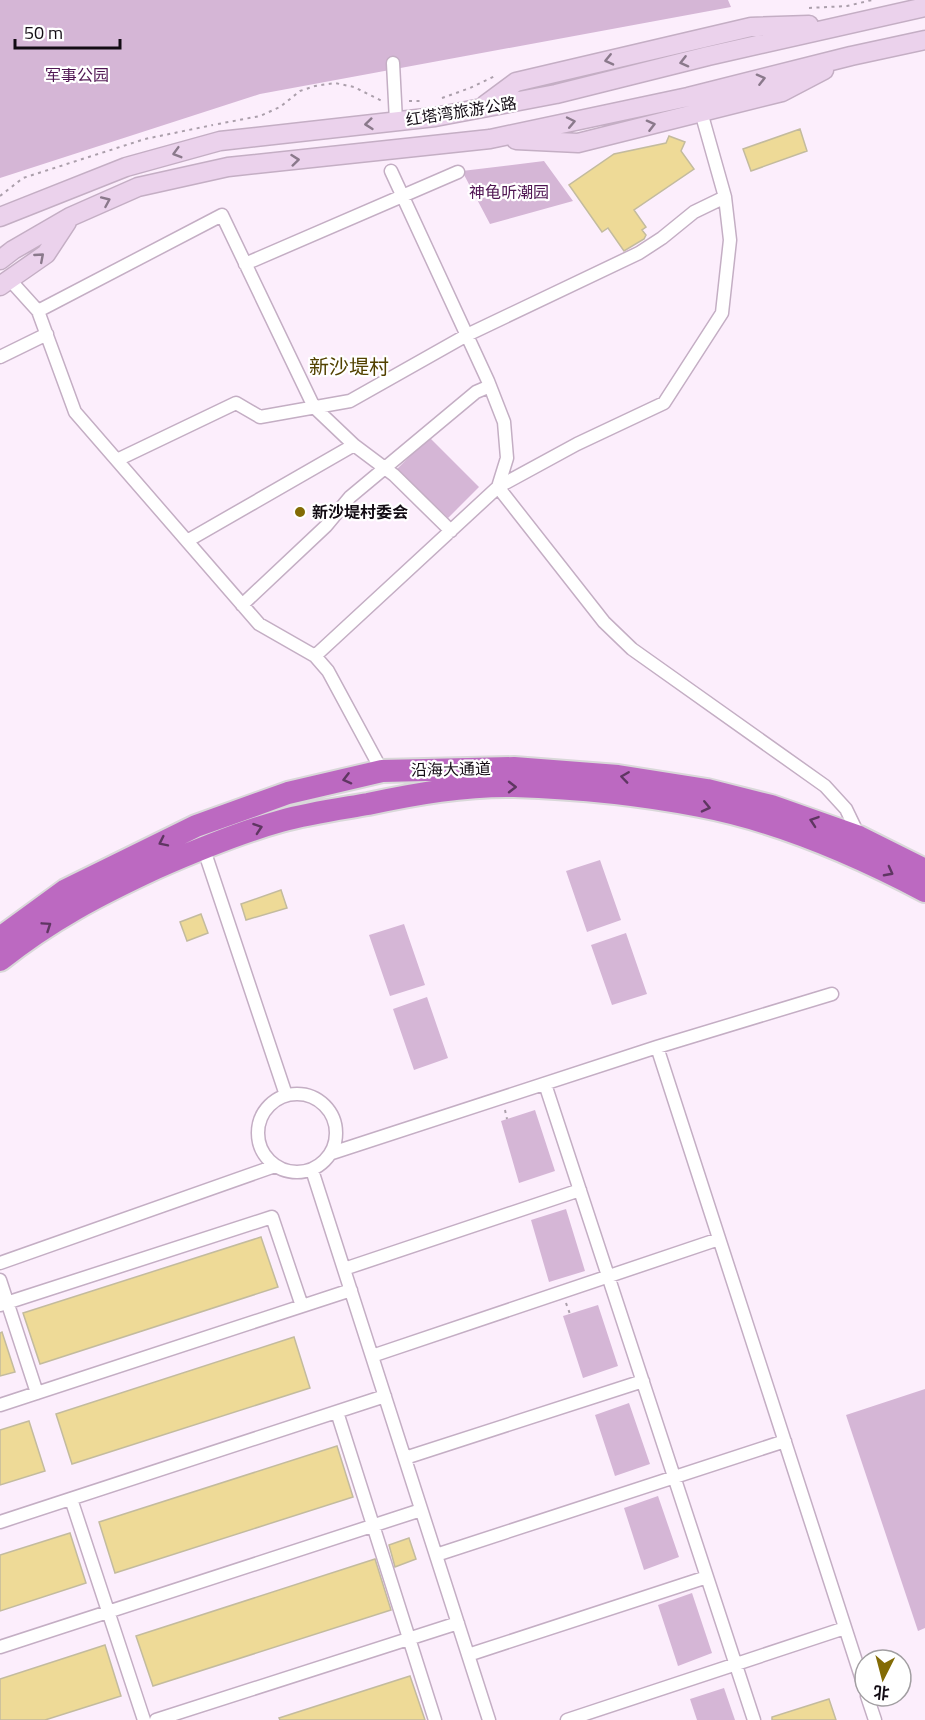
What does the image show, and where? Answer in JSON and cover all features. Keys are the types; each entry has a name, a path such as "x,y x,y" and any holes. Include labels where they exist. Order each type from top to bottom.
{"highway":[{"name":"沿海大通道","path":"0,938 66,890 199,837 423,792 513,768 618,776 707,790 771,806 860,837 925,870"},
{"name":"沿海大通道","path":"0,960 75,908 199,837 288,793 382,771 512,786 610,792 702,806 767,824 852,855 925,891"}],"main road":[{"name":"红塔湾旅游公路","path":"0,216 126,167 220,141 435,117 481,108 516,82 740,29 852,23 925,7"},
{"path":"0,260 13,250 70,218 138,187 228,167 490,139 688,97 925,40"},
{"path":"490,139 578,143 782,92 851,56"},
{"path":"5,283 46,254 70,218"}],"street":[{"path":"393,63 396,121"},
{"path":"315,656 498,487 577,444 664,403 722,313 730,240 725,197 701,112"},
{"path":"391,171 490,386 504,422 507,458 498,487"},
{"path":"245,264 458,172"},
{"path":"117,460 236,404 260,417 350,401 467,335 639,253 694,212 725,197"},
{"path":"38,311 222,215 314,407 354,445 394,475 451,531"},
{"path":"5,283 38,311 75,412 259,624 315,656 328,671 382,771"},
{"path":"0,357 47,334"},
{"path":"242,605 326,526 350,497 476,392 490,386"},
{"path":"187,541 354,445"},
{"path":"498,487 604,622 625,642 825,786 846,809 860,837"},
{"path":"199,837 286,1095"},
{"path":"332,1153 657,1047 832,994"},
{"path":"657,1047 853,1652"},
{"path":"545,1084 754,1720"},
{"path":"299,1094 313,1097 324,1104 332,1114 337,1127 332,1153 312,1170 300,1173 287,1172 266,1158 260,1146 259,1121 274,1101 286,1095 299,1094"},
{"path":"0,1263 275,1166"},
{"path":"312,1170 489,1720"},
{"path":"344,1269 580,1190"},
{"path":"4,1304 272,1217 302,1306"},
{"path":"372,1356 719,1239"},
{"path":"0,1280 4,1304 37,1393"},
{"path":"0,1405 351,1290"},
{"path":"405,1458 642,1381"},
{"path":"0,1522 385,1396"},
{"path":"337,1412 435,1720"},
{"path":"436,1555 784,1441"},
{"path":"71,1499 144,1720"},
{"path":"0,1647 421,1510"},
{"path":"468,1655 707,1577"},
{"path":"156,1720 458,1623"},
{"path":"567,1720 845,1628"}],"path":[{"path":"0,196 23,178 145,139 260,116 280,107 300,91 315,86 335,83 354,87 380,101"}],"green space":[{"name":"军事公园","path":"0,0 728,0 731,7 260,94 0,178"},
{"name":"神龟听潮园","path":"544,161 573,201 490,224 462,171"},
{"path":"429,437 479,487 448,518 397,469"},
{"path":"600,860 621,920 587,932 566,871"},
{"path":"404,924 425,985 390,996 369,935"},
{"path":"626,933 647,994 612,1005 591,945"},
{"path":"427,997 448,1058 414,1070 393,1009"},
{"path":"535,1110 555,1171 519,1183 501,1121"},
{"path":"566,1209 585,1271 549,1282 531,1220"},
{"path":"598,1305 618,1366 583,1378 563,1316"},
{"path":"925,1389 925,1628 918,1631 846,1415"},
{"path":"629,1403 650,1464 615,1476 595,1415"},
{"path":"658,1496 679,1557 644,1570 624,1508"},
{"path":"692,1593 712,1653 678,1666 658,1605"},
{"path":"724,1688 735,1720 697,1720 690,1699"}],"building":[{"path":"800,129 807,151 751,171 743,149"},
{"path":"669,136 685,142 681,151 694,169 634,210 646,227 642,230 646,235 644,239 624,251 608,228 602,232 569,185 614,154 666,143"},
{"path":"281,890 287,908 246,920 241,904"},
{"path":"201,914 208,933 187,941 180,922"},
{"path":"261,1237 278,1287 40,1364 23,1313"},
{"path":"2,1332 15,1372 0,1376 0,1333"},
{"path":"294,1337 310,1388 72,1464 56,1414"},
{"path":"29,1421 45,1471 0,1485 0,1430"},
{"path":"337,1446 353,1497 115,1573 99,1522"},
{"path":"70,1533 86,1583 0,1611 0,1555"},
{"path":"409,1538 416,1559 395,1567 389,1545"},
{"path":"375,1559 391,1610 153,1686 136,1636"},
{"path":"105,1645 121,1696 45,1720 0,1720 0,1679"},
{"path":"410,1676 425,1720 280,1720 279,1718"},
{"path":"829,1699 836,1720 772,1720 772,1717"}],"place":[{"name":"新沙堤村委会","path":"300,512"}],"district":[{"name":"新沙堤村","path":"349,366"}]}
